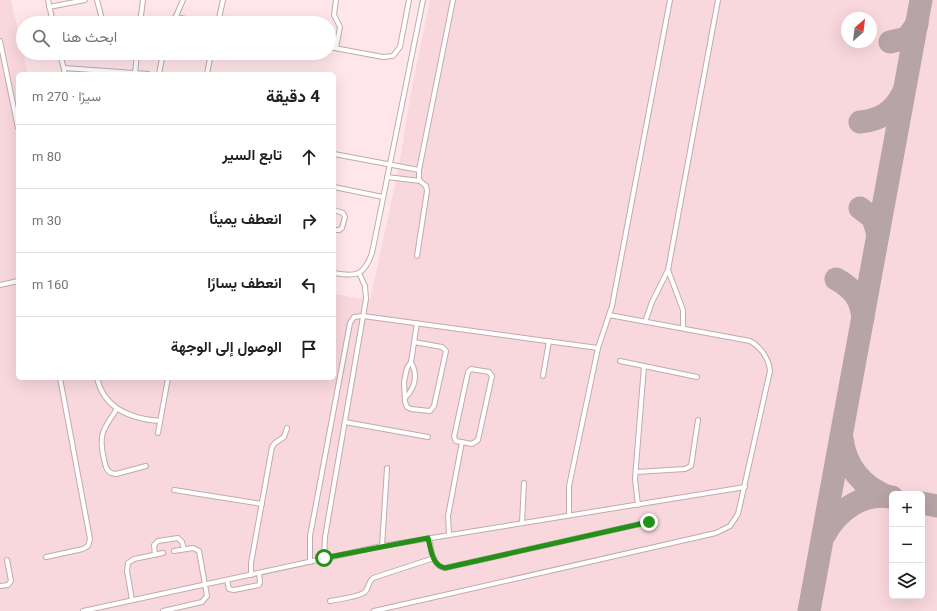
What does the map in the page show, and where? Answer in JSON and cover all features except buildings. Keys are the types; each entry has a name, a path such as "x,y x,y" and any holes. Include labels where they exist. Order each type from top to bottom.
{"lane":[{"path":"48,0 51,16"},
{"path":"49,7 85,0"},
{"path":"96,0 102,16"},
{"path":"141,16 143,0"},
{"path":"176,16 183,0"},
{"path":"220,16 223,0"},
{"path":"334,16 336,0"},
{"path":"336,19 340,27 336,48 384,57 393,56 400,47 409,0"},
{"path":"336,273 349,276 359,274 367,266 372,253 423,0"},
{"path":"420,181 419,170 453,0"},
{"path":"569,516 570,486 598,348 609,315 670,0"},
{"path":"645,322 652,302 668,270 718,0"},
{"path":"0,41 16,118"},
{"path":"62,60 65,72"},
{"path":"135,72 136,60"},
{"path":"159,72 162,60"},
{"path":"207,72 210,60"},
{"path":"64,68 111,72"},
{"path":"336,154 419,170"},
{"path":"387,177 420,181 426,186 427,191 417,256"},
{"path":"336,187 383,197"},
{"path":"336,211 342,213 345,217 342,228 336,230"},
{"path":"668,270 683,310 683,328"},
{"path":"324,558 325,536 366,292 359,274"},
{"path":"0,285 16,281"},
{"path":"374,611 716,533 723,530 735,520 745,487 770,371 768,360 759,348 750,341 609,315"},
{"path":"310,562 310,536 350,323 354,317 363,316 598,348"},
{"path":"414,342 442,347 446,353 432,410 428,411 409,408 405,405 406,397 404,382 407,368 411,362 414,342 417,323"},
{"path":"543,376 549,341"},
{"path":"620,361 697,377"},
{"path":"406,397 414,387 416,374 411,362"},
{"path":"638,505 635,487 644,366"},
{"path":"473,369 490,373 492,376 478,440 473,444 462,442 456,441 454,437 468,372 473,369"},
{"path":"46,557 83,549 88,546 90,539 60,380"},
{"path":"98,380 103,393 117,409 131,416 160,421"},
{"path":"158,433 168,380"},
{"path":"117,409 101,434 101,445 106,468 111,473 116,474 146,466"},
{"path":"636,472 685,469 691,466 698,420"},
{"path":"345,422 428,437"},
{"path":"251,574 251,563 273,445 284,437 287,428"},
{"path":"449,534 447,520 462,442"},
{"path":"382,546 387,468"},
{"path":"522,523 524,483"},
{"path":"84,611 382,546 745,487"},
{"path":"174,490 262,504"},
{"path":"428,538 435,562 440,567 447,567 649,522"},
{"path":"155,555 154,545 158,541 178,538 181,541 184,550"},
{"path":"163,611 204,601 207,596 199,551 195,548 174,551"},
{"path":"132,600 127,571 128,563 134,559 163,553"},
{"path":"330,601 362,593 367,590 373,578 434,558"},
{"path":"0,586 8,585 11,581 7,560"},
{"path":"227,580 229,589 234,590 259,585 259,573"}],"shaded area":[{"path":"0,0 11,0 16,22 16,60 25,60 28,72 16,72 16,380 336,380 336,294 370,300 399,166 411,92 430,0 937,0 937,611 0,611"}],"taxiway":[{"path":"809,611 921,0"},
{"path":"890,42 907,38 917,24"},
{"path":"860,122 874,119 886,114 891,110 903,93"},
{"path":"860,208 873,218 878,234"},
{"path":"836,279 847,286 855,295 860,305 863,318"},
{"path":"842,438 847,458 856,474 871,488 889,497"},
{"path":"825,534 837,517 852,505 871,497 889,497"},
{"path":"925,504 937,506"}],"route":[{"path":"324,558 428,538 435,562 440,567 445,568 649,522"}]}
